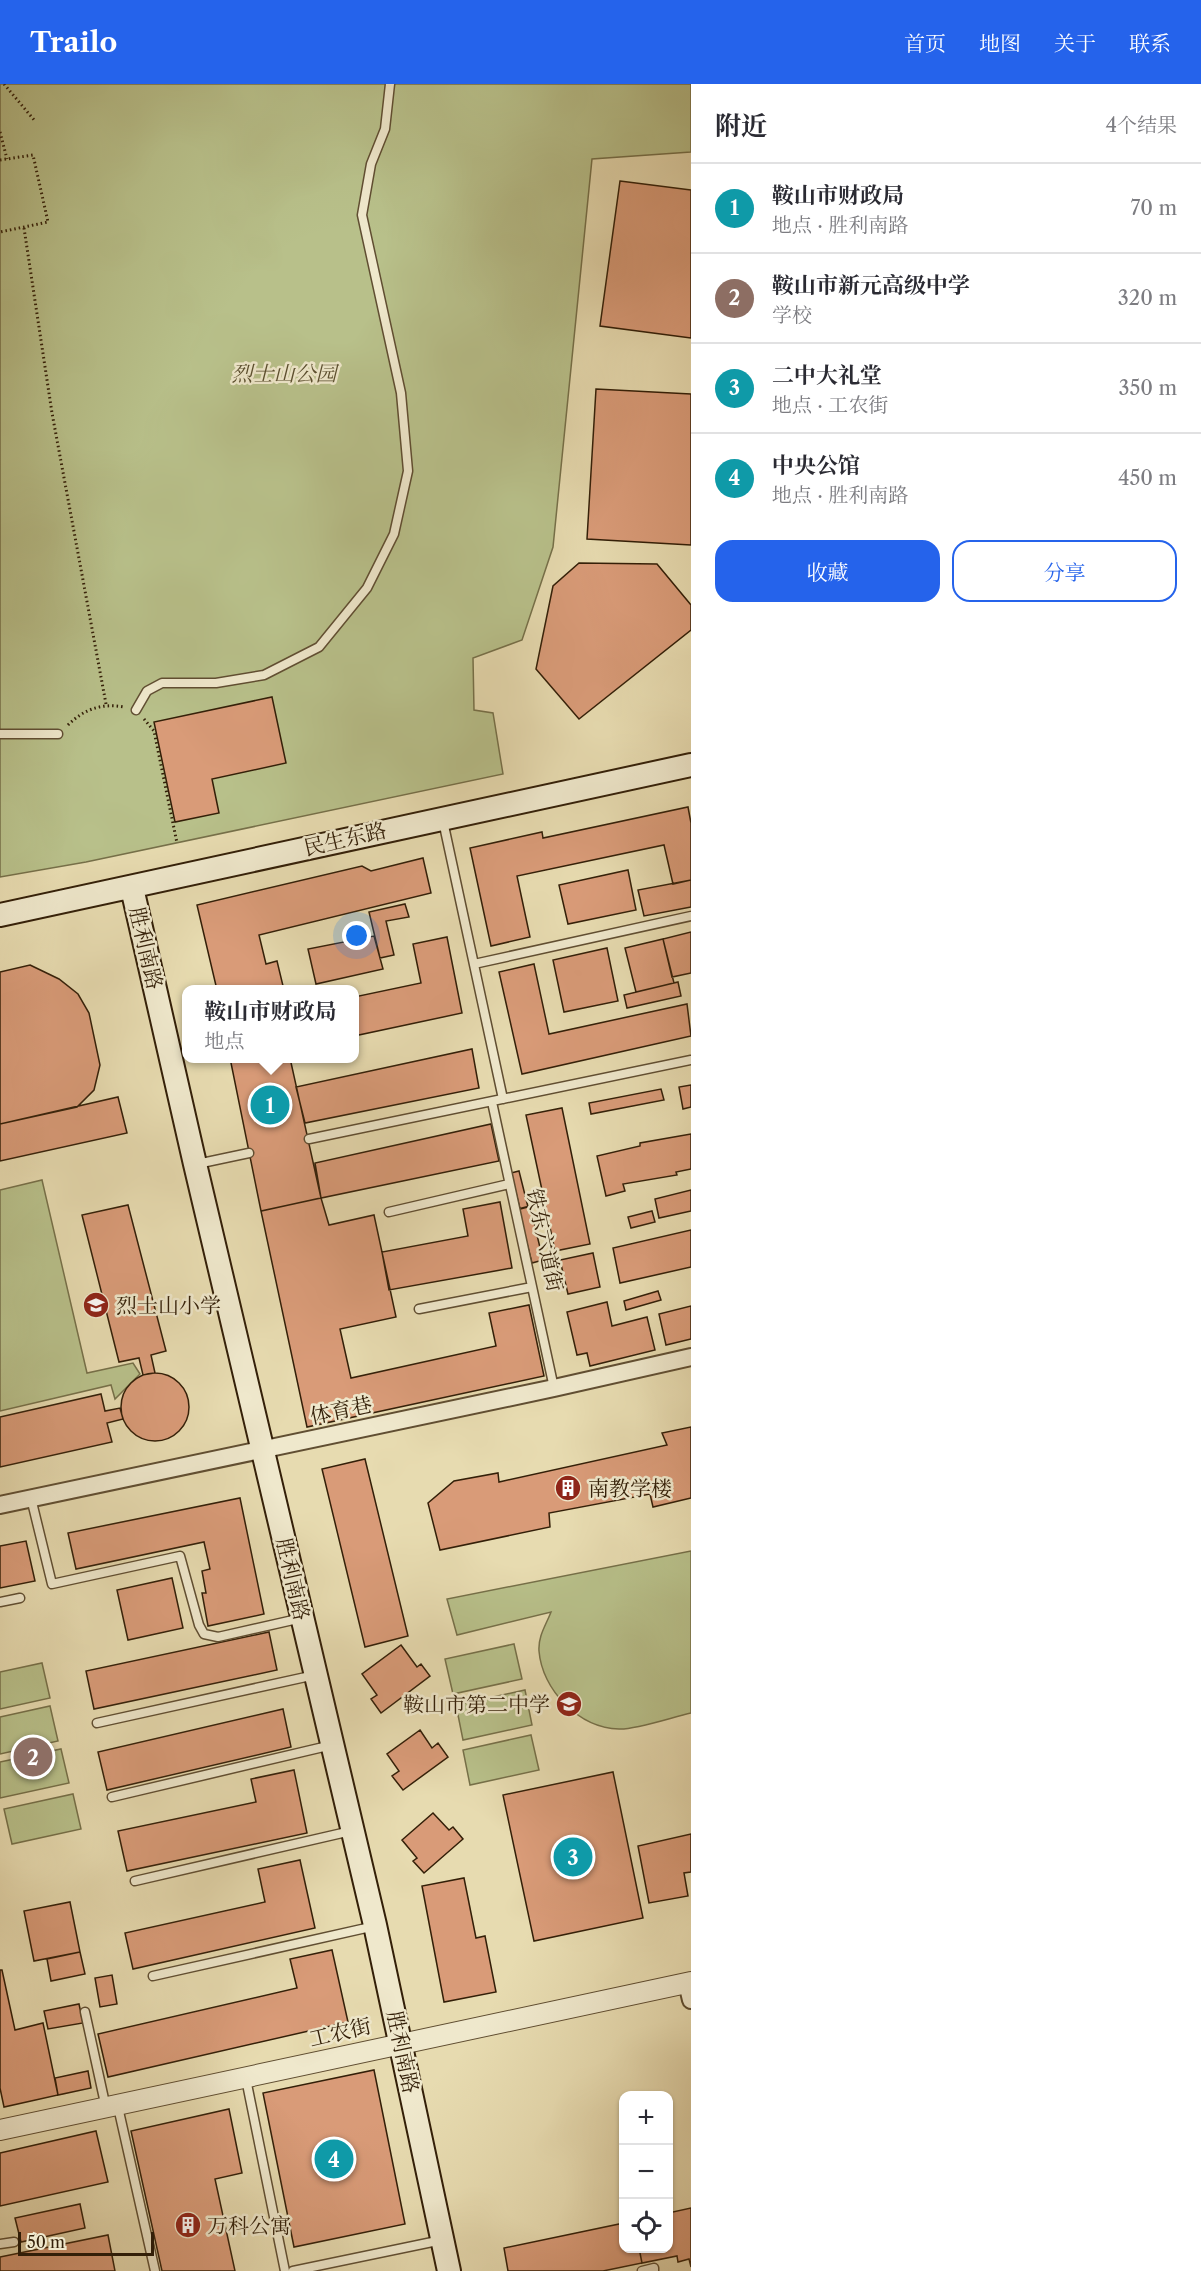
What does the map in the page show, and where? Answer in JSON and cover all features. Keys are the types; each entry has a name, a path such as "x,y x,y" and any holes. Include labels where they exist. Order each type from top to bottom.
{"main road":[{"name":"民生东路","path":"0,915 132,888 442,817 691,765"},
{"name":"胜利南路","path":"132,888 402,2042 449,2271"}],"street":[{"name":"体育巷","path":"0,1505 691,1357"},
{"name":"工农街","path":"0,2130 246,2079 402,2042 690,1988"}],"lane":[{"path":"136,710 147,691 162,683 216,683 264,675 319,647 368,588 394,534 408,471 401,393 362,215 371,164 385,129 390,84"},
{"path":"0,734 58,735"},
{"path":"442,817 503,1099"},
{"path":"474,964 691,916"},
{"path":"309,1139 691,1060"},
{"name":"铁东六道街","path":"492,1102 554,1388"},
{"path":"195,1164 249,1153"},
{"path":"389,1212 509,1184"},
{"path":"419,1309 532,1287"},
{"path":"31,1498 52,1584 180,1556 199,1625 204,1634 218,1637 302,1617"},
{"path":"0,1602 20,1598"},
{"path":"97,1723 315,1675"},
{"path":"112,1797 332,1745"},
{"path":"135,1881 351,1831"},
{"path":"153,1976 375,1925"},
{"path":"85,2012 155,2271"},
{"path":"246,2079 285,2271"},
{"path":"293,2271 443,2240"},
{"path":"0,2244 14,2242"},
{"path":"642,2271 654,2268 654,2271"}],"path":[{"path":"4,84 35,122"},
{"path":"0,132 7,159"},
{"path":"0,160 33,155 48,222 0,232"},
{"path":"24,228 52,413 106,704"},
{"path":"58,735 78,716 106,704 136,710 154,731 177,843"}],"green space":[{"name":"烈士山公园","path":"0,84 691,84 691,152 592,159 553,547 522,640 473,658 474,710 493,713 503,774 86,862 0,877"},
{"path":"42,1180 87,1373 133,1363 140,1374 115,1399 111,1385 0,1411 0,1190"},
{"path":"691,1551 691,1713 634,1727 619,1729 590,1722 577,1714 555,1693 547,1680 539,1651 541,1635 551,1612 457,1635 447,1599"},
{"path":"514,1644 522,1679 453,1694 445,1659"},
{"path":"42,1663 50,1698 0,1709 0,1672"},
{"path":"525,1690 532,1725 463,1740 456,1705"},
{"path":"50,1706 58,1741 0,1754 0,1717"},
{"path":"531,1735 539,1770 470,1785 463,1750"},
{"path":"61,1749 69,1783 0,1798 0,1762"},
{"path":"73,1794 81,1829 12,1844 4,1809"}],"building":[{"path":"620,181 691,190 691,338 600,326"},
{"path":"596,389 691,394 691,545 587,539"},
{"path":"579,563 657,564 691,605 691,630 579,719 536,669 553,586"},
{"path":"272,697 286,763 212,779 219,813 175,822 154,722"},
{"path":"688,807 691,823 691,880 673,884 664,845 517,876 530,937 491,946 470,848 542,832 543,838"},
{"path":"423,858 431,893 259,935 266,964 277,961 283,985 216,985 197,905 362,866 371,871"},
{"path":"628,870 636,910 568,924 559,885"},
{"path":"691,880 691,907 644,916 638,890"},
{"path":"405,904 409,917 386,921 394,955 380,958 369,912"},
{"path":"691,932 691,973 672,977 663,939"},
{"path":"374,936 383,969 316,984 308,949"},
{"path":"447,937 462,1013 359,1035 359,996 421,983 413,944"},
{"path":"663,939 674,983 636,992 625,948"},
{"path":"607,948 618,1001 564,1012 553,960"},
{"path":"534,964 549,1034 687,1004 691,1036 522,1074 499,972"},
{"path":"30,965 59,979 78,994 89,1013 100,1065 94,1090 77,1107 0,1124 0,972"},
{"path":"678,982 681,996 627,1008 624,995"},
{"path":"472,1049 479,1088 305,1123 296,1087"},
{"path":"231,1063 291,1063 321,1198 261,1211"},
{"path":"691,1085 691,1107 683,1109 679,1087"},
{"path":"661,1089 664,1100 591,1114 589,1103"},
{"path":"118,1097 127,1133 0,1161 0,1124"},
{"path":"562,1108 590,1244 555,1251 526,1115"},
{"path":"491,1124 499,1161 321,1198 315,1163"},
{"path":"691,1134 691,1169 676,1172 677,1175 623,1184 625,1191 606,1196 597,1156 640,1146 640,1143"},
{"path":"519,1171 528,1207 520,1209 511,1173"},
{"path":"691,1190 691,1211 659,1218 655,1199"},
{"path":"321,1198 329,1225 374,1215 396,1317 340,1329 351,1378 496,1346 489,1313 529,1305 544,1376 307,1427 261,1211"},
{"path":"500,1202 512,1268 389,1290 382,1252 468,1236 463,1209"},
{"path":"128,1205 166,1351 151,1355 155,1373 143,1375 139,1358 119,1362 82,1215"},
{"path":"530,1206 543,1260 532,1263 518,1209"},
{"path":"652,1211 655,1222 631,1228 628,1217"},
{"path":"691,1230 691,1267 620,1283 613,1248"},
{"path":"593,1253 600,1287 568,1294 560,1260"},
{"path":"658,1291 661,1300 626,1310 624,1301"},
{"path":"607,1302 612,1326 647,1317 655,1350 590,1366 587,1353 577,1355 567,1312"},
{"path":"691,1306 691,1339 666,1345 659,1314"},
{"path":"162,1373 174,1379 183,1388 189,1400 187,1420 179,1431 162,1441 148,1441 131,1431 123,1420 121,1400 131,1383 142,1375"},
{"path":"101,1394 105,1411 120,1408 123,1419 107,1423 112,1442 0,1467 0,1417"},
{"name":"南教学楼","path":"691,1427 691,1498 653,1507 650,1494 549,1513 550,1527 440,1550 428,1503 454,1481 498,1473 499,1482 667,1445 662,1433"},
{"path":"365,1459 408,1636 365,1647 322,1469"},
{"path":"240,1498 264,1614 208,1626 202,1593 206,1593 202,1571 210,1569 204,1542 76,1569 68,1533"},
{"path":"26,1541 35,1581 0,1588 0,1546"},
{"path":"172,1578 183,1628 128,1640 117,1590"},
{"path":"269,1632 277,1670 94,1709 86,1671"},
{"path":"401,1645 417,1667 421,1664 430,1676 381,1713 371,1699 377,1695 362,1674"},
{"path":"283,1709 291,1747 107,1790 98,1752"},
{"path":"420,1730 432,1748 438,1743 448,1757 403,1790 392,1776 399,1771 387,1754"},
{"path":"294,1770 307,1833 127,1871 118,1831 256,1802 251,1779"},
{"path":"613,1772 643,1918 534,1941 503,1795"},
{"path":"433,1813 449,1830 453,1827 463,1839 424,1873 413,1861 417,1858 402,1840"},
{"path":"691,1834 691,1872 684,1873 688,1896 649,1903 638,1846"},
{"path":"300,1860 315,1928 133,1969 125,1933 265,1902 258,1869"},
{"path":"464,1878 476,1938 485,1936 496,1992 444,2002 422,1886"},
{"path":"70,1902 80,1952 34,1961 24,1911"},
{"path":"332,1950 348,2022 108,2077 98,2034 297,1988 290,1959"},
{"path":"80,1952 85,1974 51,1981 47,1959"},
{"path":"0,1970 2,1970 15,2030 43,2023 58,2095 4,2107 0,2088"},
{"path":"112,1975 117,2004 100,2007 95,1978"},
{"path":"79,2004 83,2023 48,2029 44,2011"},
{"path":"374,2070 405,2224 294,2247 263,2093"},
{"path":"88,2071 91,2088 58,2095 55,2078"},
{"name":"万科公寓","path":"229,2109 242,2173 215,2179 235,2271 162,2271 131,2131"},
{"path":"96,2131 108,2182 0,2206 0,2153"},
{"path":"80,2204 85,2228 21,2242 15,2218"},
{"path":"691,2208 691,2267 689,2259 678,2262 677,2256 642,2263 640,2253 673,2253 673,2212"},
{"path":"619,2224 619,2253 640,2253 642,2263 603,2271 508,2271 504,2248"},
{"path":"108,2235 115,2271 0,2271 0,2257"}],"place":[{"name":"鞍山市财政局","path":"270,1105"},
{"name":"烈士山小学","path":"96,1305"},
{"name":"南教学楼","path":"568,1488"},
{"name":"鞍山市第二中学","path":"569,1704"},
{"name":"鞍山市新元高级中学","path":"33,1757"},
{"name":"二中大礼堂","path":"573,1857"},
{"name":"中央公馆","path":"334,2159"},
{"name":"万科公寓","path":"188,2225"}]}
